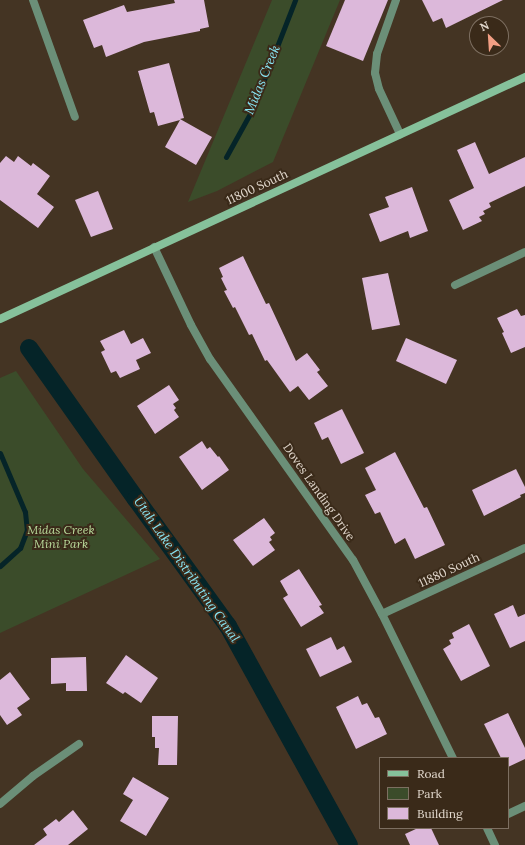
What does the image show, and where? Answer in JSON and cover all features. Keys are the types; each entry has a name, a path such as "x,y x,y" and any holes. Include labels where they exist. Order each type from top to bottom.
{"main road":[{"name":"11800 South","path":"0,320 154,247 525,77"}],"street":[{"path":"33,0 75,117"},
{"path":"396,0 377,54 375,73 377,85 400,134"},
{"name":"Doves Landing Drive","path":"154,247 194,331 210,359 344,547 382,614 453,757"},
{"path":"455,284 525,252"},
{"name":"11880 South","path":"382,614 525,548"},
{"path":"0,804 33,776 79,744"},
{"path":"509,814 525,806"},
{"path":"487,829 495,845"}],"green space":[{"path":"272,0 340,0 273,162 217,191 188,202"},
{"name":"Midas Creek Mini Park","path":"16,371 83,469 160,559 0,633 0,378"}],"building":[{"path":"174,0 204,0 209,27 200,29 200,31 144,42 106,57 102,45 94,48 83,20 124,5 127,12 175,3"},
{"path":"345,0 388,0 363,61 326,46"},
{"path":"422,0 503,0 446,28 442,18 433,22"},
{"path":"169,63 184,118 180,119 212,137 196,165 165,147 180,120 158,126 154,112 150,113 138,71"},
{"path":"475,142 489,174 525,157 525,186 489,203 491,207 483,211 485,214 479,217 482,221 463,230 449,200 474,188 457,150"},
{"path":"6,156 14,162 18,156 31,166 33,163 50,176 37,194 54,207 38,228 0,200 0,163"},
{"path":"412,187 428,231 410,238 408,231 380,242 369,214 389,207 385,197"},
{"path":"98,191 113,229 91,237 75,200"},
{"path":"243,256 266,304 269,303 296,361 307,353 320,370 317,372 328,386 309,400 298,386 290,392 267,360 265,361 252,334 249,335 235,307 233,308 224,291 227,290 221,278 223,277 219,268"},
{"path":"388,273 400,325 372,330 362,278"},
{"path":"517,309 521,316 525,315 525,347 511,353 502,333 504,332 497,318"},
{"path":"124,330 131,344 143,338 151,353 136,360 140,369 120,378 116,371 111,373 101,352 105,350 100,341"},
{"path":"406,338 457,360 446,384 396,361"},
{"path":"169,385 179,400 173,404 176,408 174,410 179,417 155,434 137,406"},
{"path":"342,409 364,453 341,464 328,437 322,440 314,423"},
{"path":"202,441 207,449 210,447 218,457 219,456 229,470 202,490 179,457"},
{"path":"395,452 424,508 427,507 445,545 415,559 405,538 395,544 380,512 375,514 365,495 376,490 365,468"},
{"path":"516,469 525,487 525,493 520,495 521,497 484,516 472,490"},
{"path":"264,518 275,533 270,537 272,540 269,542 275,550 253,566 233,540"},
{"path":"299,569 322,605 319,606 324,613 301,627 283,598 288,595 280,581"},
{"path":"513,605 518,617 525,614 525,641 510,648 494,614"},
{"path":"469,624 490,666 461,681 443,649 451,644 449,640 454,638 452,633"},
{"path":"331,637 337,650 344,646 352,662 320,677 306,649"},
{"path":"126,655 158,678 141,703 125,692 123,694 106,683"},
{"path":"86,657 87,691 66,691 66,683 51,684 51,658"},
{"path":"10,672 30,699 17,708 22,715 7,725 0,715 0,680"},
{"path":"358,696 362,705 367,703 375,718 379,717 387,734 356,749 336,707"},
{"path":"508,713 525,748 525,759 509,767 509,757 500,757 484,724"},
{"path":"152,716 178,716 177,765 158,765 159,748 155,748 155,737 152,737"},
{"path":"133,777 169,798 146,836 120,821 133,800 123,794"},
{"path":"73,810 88,829 68,845 34,845 47,835 43,829 56,819 59,822"},
{"path":"416,829 431,829 439,845 410,845 405,834"}],"waterway":[{"name":"Midas Creek","path":"226,157 253,108 295,0"},
{"name":"Utah Lake Distributing Canal","path":"29,348 228,626 349,845"},
{"name":"Midas Creek","path":"0,453 25,512 27,530 20,548 0,566"}]}
